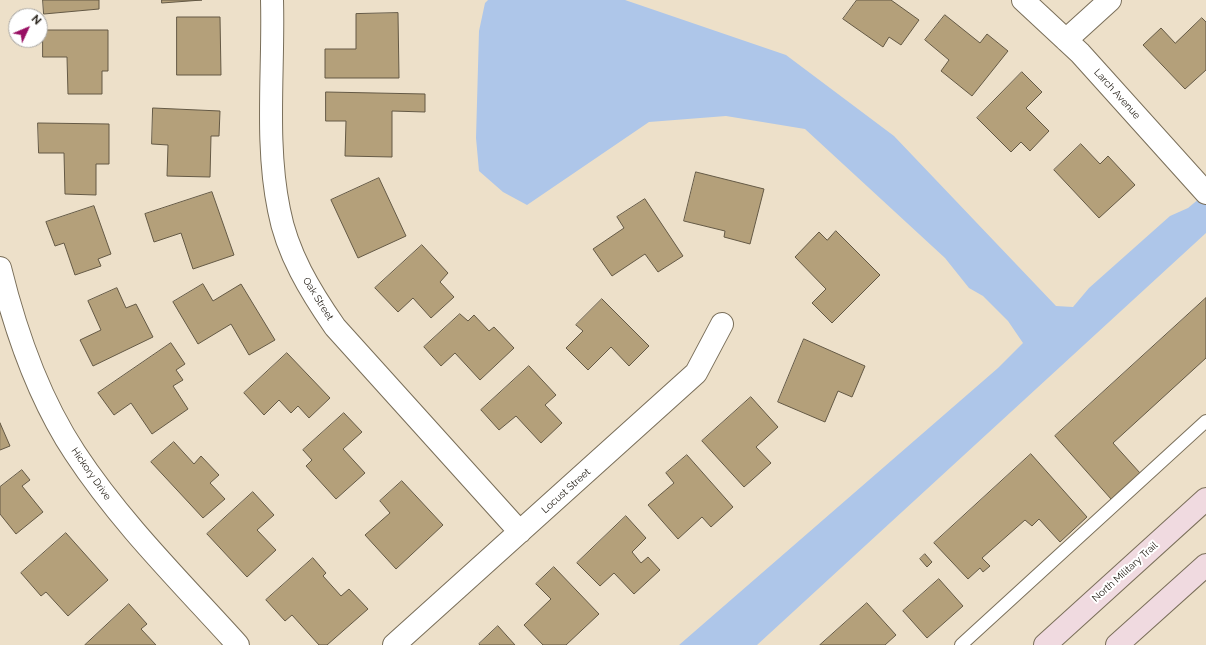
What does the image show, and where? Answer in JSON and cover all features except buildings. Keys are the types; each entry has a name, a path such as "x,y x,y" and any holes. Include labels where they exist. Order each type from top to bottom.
{"main road":[{"name":"North Military Trail","path":"1045,645 1206,500"},
{"path":"1117,645 1206,565"}],"street":[{"name":"Oak Street","path":"272,0 273,174 280,217 297,264 314,296 335,327 520,532"},
{"name":"Larch Avenue","path":"1023,0 1066,40 1206,193"},
{"path":"1066,40 1110,0"},
{"name":"Hickory Drive","path":"0,268 10,308 29,364 54,418 74,452 121,516 238,645"},
{"name":"Locust Street","path":"394,645 696,373 722,324"}],"lane":[{"path":"961,645 1206,421"}],"water":[{"path":"488,0 625,0 786,55 894,136 1056,306 1073,307 1089,288 1170,216 1188,208 1206,193 1206,233 757,645 679,645 998,368 1023,343 1008,321 983,296 969,288 945,258 805,129 726,116 649,122 527,205 503,192 479,171 476,138 479,31 485,3"}]}
